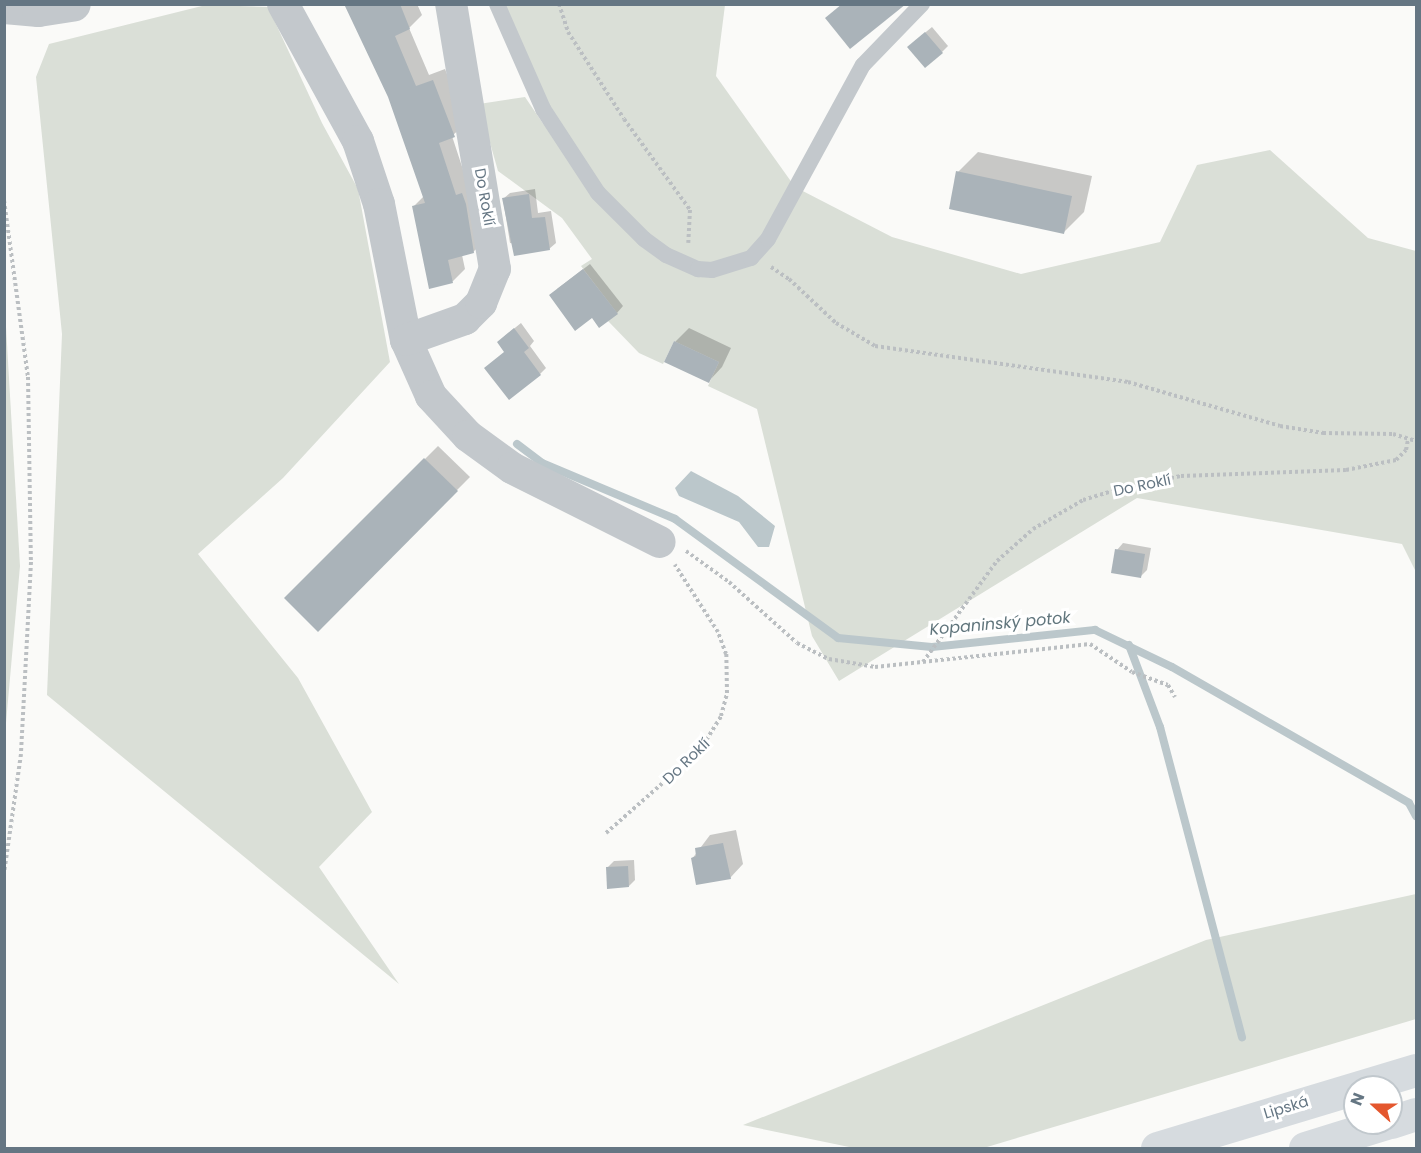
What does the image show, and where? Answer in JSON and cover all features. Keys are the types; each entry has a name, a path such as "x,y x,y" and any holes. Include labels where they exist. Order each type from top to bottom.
{"highway":[{"name":"Lipská","path":"1157,1149 1416,1070"},
{"path":"1305,1149 1349,1135"}],"street":[{"path":"6,11 38,10 74,4"},
{"path":"283,4 358,141 370,174 406,340 420,379 431,396 484,449 513,468 660,542"},
{"name":"Do Roklí","path":"406,340 465,319 481,303 495,270 451,4"}],"lane":[{"path":"497,4 543,109 598,193 644,239 684,264 712,270 751,258 779,221 863,65 922,4"}],"path":[{"path":"559,4 568,32 624,119 690,210 692,222 684,264"},
{"path":"4,200 28,377 31,562 21,754 4,873"},
{"path":"751,258 776,270 836,323 875,346 1128,382 1280,426 1323,433 1393,434 1416,441"},
{"name":"Do Roklí","path":"924,661 997,561 1033,529 1083,500 1118,489 1181,476 1346,470 1396,460 1406,450 1407,440"},
{"path":"660,542 697,557 782,632 829,659 875,667 1090,644 1132,672 1168,686 1175,697"},
{"name":"Do Roklí","path":"606,833 700,750 721,716 727,693 726,654 718,632 660,542"}],"shaded area":[{"path":"206,5 268,7 322,123 358,189 390,362 283,478 198,554 298,678 372,812 319,867 399,984 47,695 62,334 36,77 49,44"},
{"path":"501,5 725,5 716,76 795,187 892,237 1021,274 1160,242 1197,165 1270,150 1368,238 1416,251 1416,572 1402,544 1137,498 839,681 812,636 757,409 708,386 719,362 674,341 663,364 639,353 608,321 617,313 581,266 592,259 562,218 498,171 479,104 525,97 544,125"},
{"path":"4,293 20,566 5,734 4,734"},
{"path":"691,471 738,496 775,526 769,547 758,547 739,522 679,496 675,488"},
{"path":"1416,894 1416,1019 987,1147 854,1148 743,1125 1206,940"}],"building":[{"path":"344,4 400,4 410,29 395,36 416,86 433,80 455,137 439,143 456,195 462,193 466,204 474,253 448,260 453,283 429,289 412,206 425,203 388,97"},
{"path":"842,4 906,4 850,49 825,18"},
{"path":"925,32 943,53 925,68 907,47"},
{"path":"956,171 1072,196 1064,234 949,209"},
{"path":"529,194 532,218 545,217 550,250 514,256 502,198"},
{"path":"583,269 618,314 599,328 592,318 575,331 549,295"},
{"path":"514,328 529,348 524,352 541,375 509,400 484,368 504,352 497,342"},
{"path":"674,341 719,362 709,383 664,362"},
{"path":"424,458 458,491 318,632 284,598"},
{"path":"1115,549 1145,554 1141,578 1111,573"},
{"path":"723,843 731,879 696,885 691,858 696,856 695,848"},
{"path":"628,866 629,887 607,889 606,867"}],"waterway":[{"name":"Kopaninský potok","path":"517,444 542,463 675,519 838,638 932,647 1095,630 1172,667 1409,803 1416,816"},
{"path":"1129,645 1160,727 1242,1037"}]}
